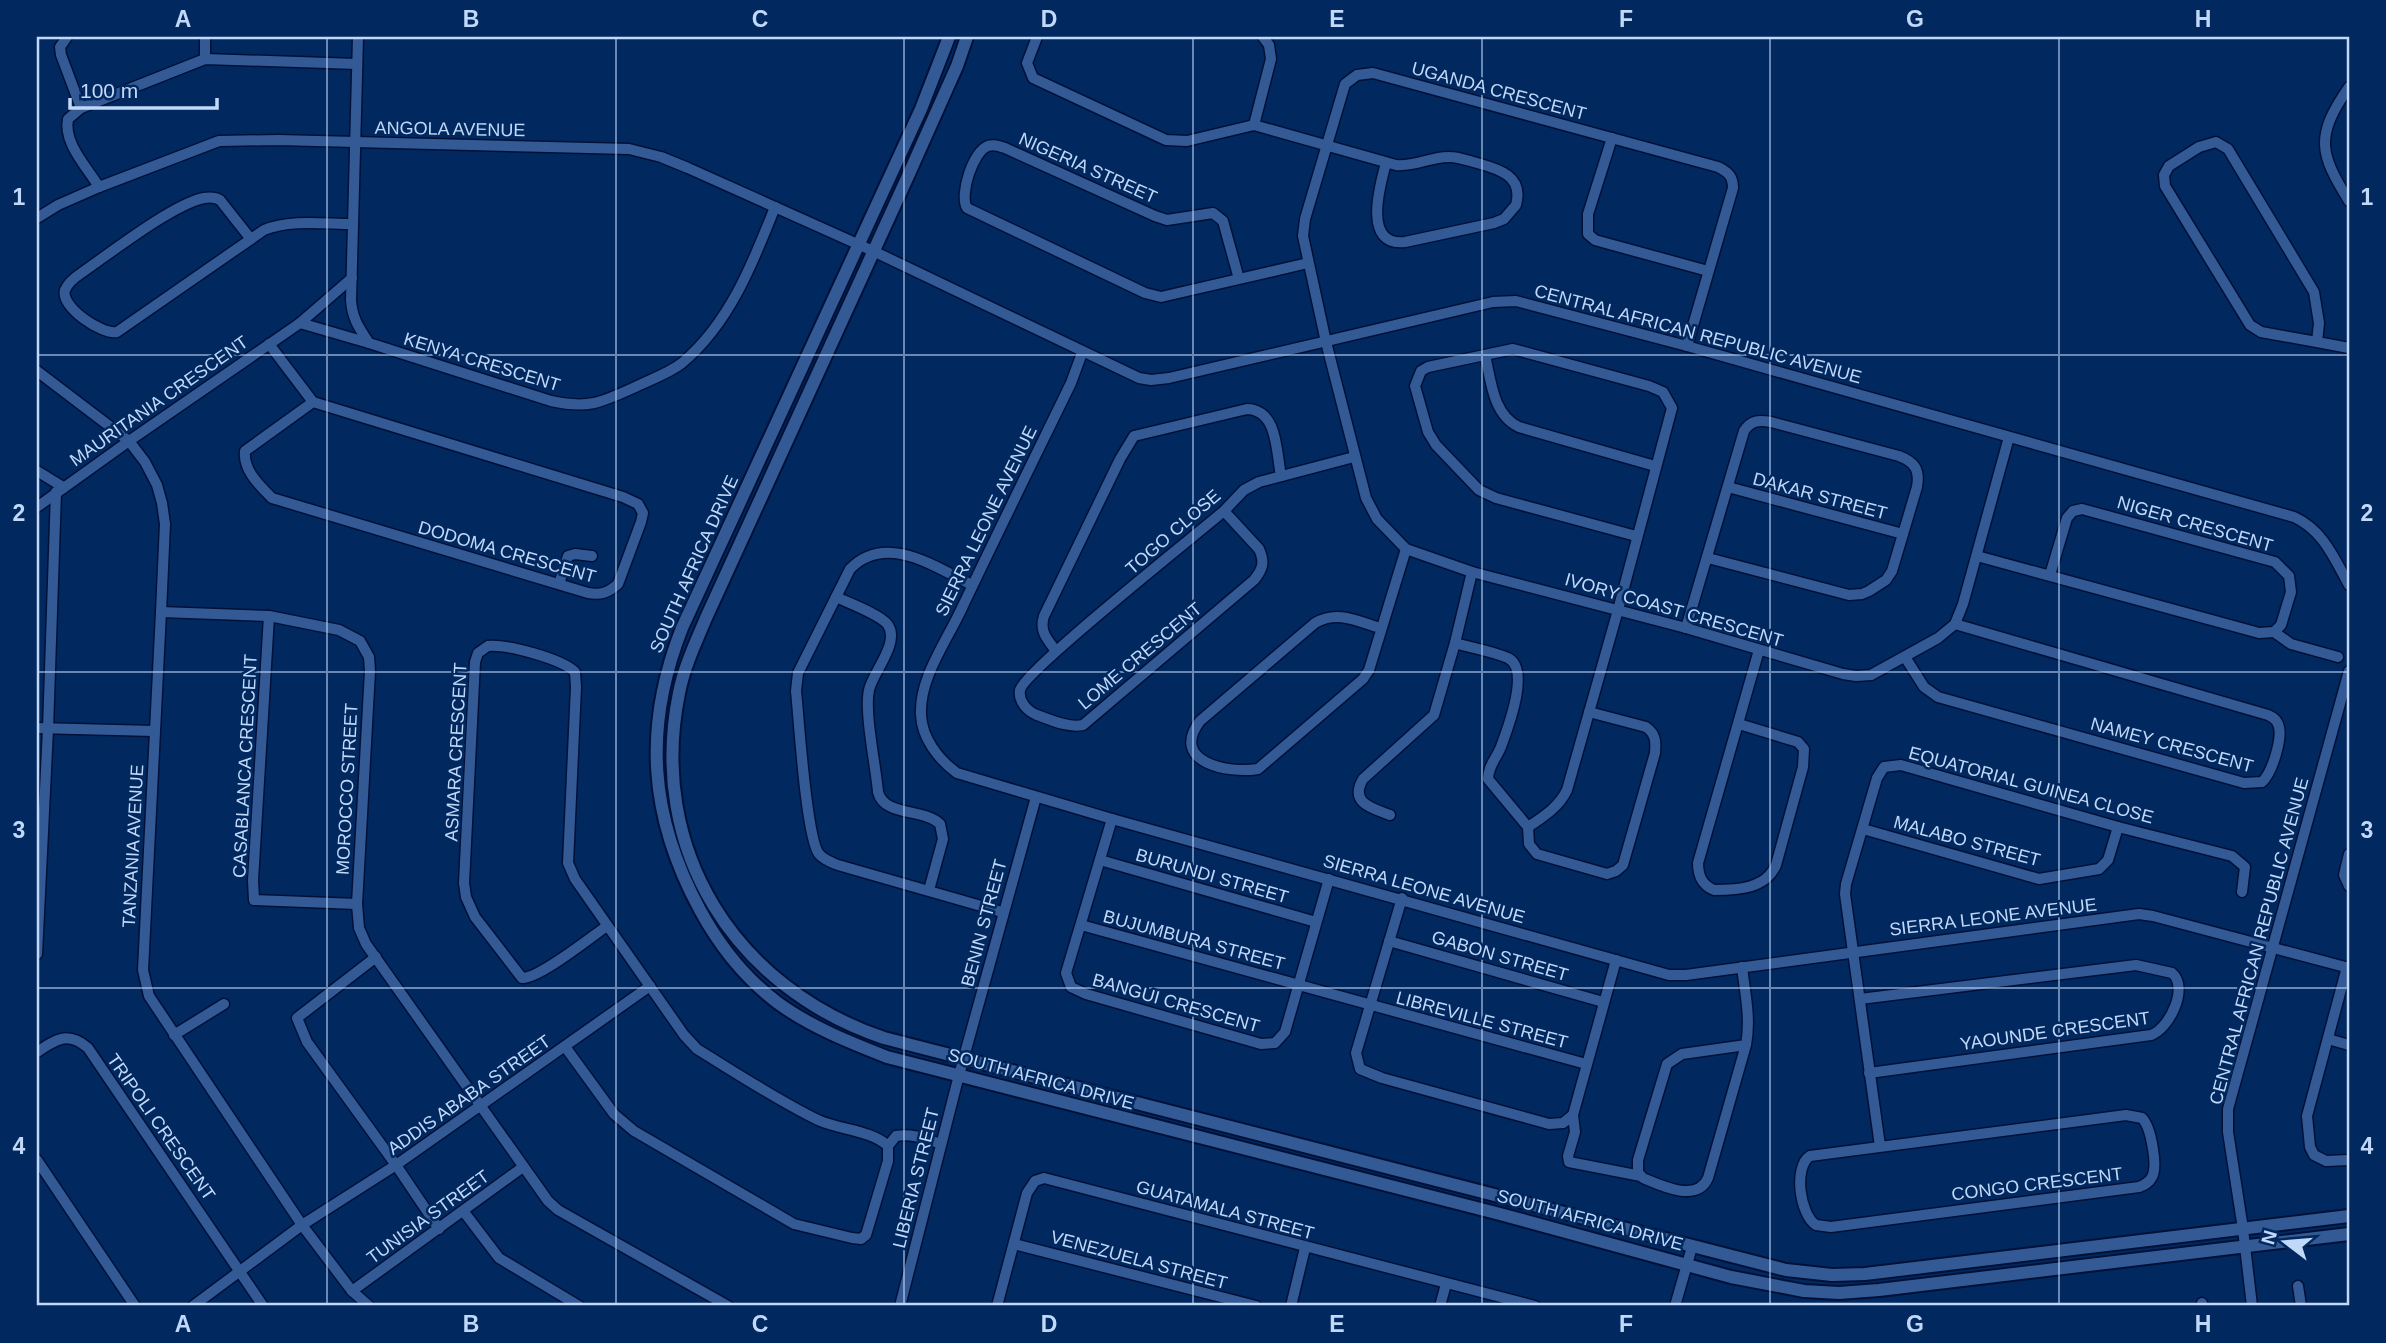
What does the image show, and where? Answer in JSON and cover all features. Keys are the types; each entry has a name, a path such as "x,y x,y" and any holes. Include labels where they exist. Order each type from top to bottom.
{"street":[{"path":"67,37 60,47 61,55 81,108"},
{"path":"205,37 205,59"},
{"path":"358,37 352,313 369,343"},
{"name":"SOUTH AFRICA DRIVE","path":"949,37 921,109 670,659 662,693 656,749 659,788 665,825 675,859 713,934 766,993 804,1019 887,1057 1788,1289 1853,1292 2349,1234"},
{"name":"SOUTH AFRICA DRIVE","path":"967,37 957,66 687,663 679,692 672,765 681,834 696,874 717,913 732,934 783,984 809,1003 852,1027 884,1038 1776,1269 1843,1275 2349,1216"},
{"path":"1037,37 1027,63 1033,78 1166,141 1187,141 1254,125 1386,163 1411,165 1452,157 1496,168 1513,178 1518,191 1516,205 1504,219 1494,223 1394,242 1382,233 1377,213 1378,194 1386,163"},
{"path":"1254,125 1271,59 1269,45 1263,37"},
{"path":"99,187 67,132 68,119 81,108 205,59 357,64"},
{"name":"UGANDA CRESCENT","path":"1326,342 1308,263 1304,225 1345,84 1357,75 1368,73 1718,167 1730,175 1732,188 1687,346"},
{"path":"2349,87 2329,126 2324,145 2330,169 2349,201"},
{"path":"1612,138 1588,214 1588,234 1595,240 1708,271"},
{"name":"ANGOLA AVENUE","path":"37,218 99,187 219,141 629,149 662,156 858,245"},
{"path":"2317,342 2319,323 2314,292 2228,149 2219,143 2208,142 2174,161 2166,170 2165,186 2252,327 2261,332 2349,348"},
{"name":"NIGERIA STREET","path":"1238,279 1223,221 1219,216 1206,213 1167,220 1005,148 995,145 981,150 963,192 963,201 972,212 1145,293 1161,296 1238,279 1308,263"},
{"path":"250,238 220,200 214,197 202,198 172,212 80,274 65,290 65,298 71,307 101,331 117,332 179,291 250,238 275,225 353,224"},
{"name":"KENYA CRESCENT","path":"369,343 551,401 573,406 599,403 670,371 682,363 705,339 719,323 745,277 775,207"},
{"name":"CENTRAL AFRICAN REPUBLIC AVENUE","path":"858,245 1082,352 1139,378 1151,380 1505,300 1530,303 2294,517 2308,523 2319,534 2349,585"},
{"name":"MAURITANIA CRESCENT","path":"37,507 300,323 352,278"},
{"path":"300,323 369,343"},
{"name":"IVORY COAST CRESCENT","path":"1326,342 1354,457 1371,511 1406,549 1472,572 1856,676 1871,675 1938,638 1955,624"},
{"path":"269,344 313,402"},
{"path":"1528,827 1563,799 1618,610 1672,408 1663,393 1649,386 1513,349 1428,367 1421,371 1415,386 1428,432 1479,490 1636,536"},
{"name":"SIERRA LEONE AVENUE","path":"1082,352 1071,383 928,680 922,705 923,725 935,751 957,773 1112,819 1676,975 2139,914 2348,968"},
{"path":"1485,355 1498,406 1508,422 1655,466"},
{"name":"TANZANIA AVENUE","path":"37,371 129,441 145,462 157,485 162,503 164,524 161,612 143,970 149,996 302,1226 352,1291 369,1306"},
{"name":"DODOMA CRESCENT","path":"313,402 624,497 638,504 643,513 641,522 618,584 610,592 600,594 559,584 272,498 248,469 244,461 245,451 313,402"},
{"path":"1056,651 1041,625 1120,459 1134,436 1247,409 1257,409 1265,414 1270,422 1281,476"},
{"path":"1686,628 1744,431 1755,421 1771,422 1886,453 1912,462 1919,474 1889,576 1869,591 1856,595 1839,593 1708,558"},
{"path":"1955,624 1977,556 2009,437"},
{"name":"TOGO CLOSE","path":"1056,651 1224,511 1244,490 1259,482 1354,457"},
{"path":"37,471 60,490 37,954"},
{"name":"DAKAR STREET","path":"1728,487 1903,534"},
{"name":"NIGER CRESCENT","path":"2050,575 2067,518 2073,511 2087,510 2268,560 2280,566 2289,576 2291,587 2284,619 2274,632"},
{"name":"LOME CRESCENT","path":"1056,651 1026,680 1020,690 1020,699 1032,713 1070,725 1083,725 1254,580 1261,571 1263,557 1259,549 1224,511"},
{"path":"1380,628 1337,616 1326,616 1315,623 1200,721 1190,739 1196,756 1205,762 1231,769 1258,769 1363,679 1369,670 1406,549"},
{"path":"972,585 914,557 894,551 872,554 850,569 802,664 797,681 806,789 814,845 826,860 1002,912"},
{"path":"559,584 568,556 592,556"},
{"path":"1977,556 2259,633 2274,632 2291,644 2338,657"},
{"path":"1390,815 1364,803 1360,798 1358,786 1434,715 1472,572"},
{"path":"836,597 883,620 890,629 892,637 889,646 868,693 878,792 887,806 928,817 940,824 943,839 929,890"},
{"name":"MOROCCO STREET","path":"161,612 269,616 339,630 360,641 369,657 357,904 362,937 548,1201 558,1210 728,1306"},
{"name":"CASABLANCA CRESCENT","path":"269,616 254,900 357,904"},
{"name":"NAMEY CRESCENT","path":"1905,657 1924,687 1938,697 2244,783 2262,782 2269,774 2280,730 2278,723 2268,715 1955,624"},
{"path":"1455,643 1509,659 1517,666 1517,693 1501,747 1490,765 1488,779 1528,827 1532,850 1542,857 1608,874 1623,865 1654,753 1655,738 1646,727 1589,712"},
{"name":"ASMARA CRESCENT","path":"488,646 503,646 561,663 575,673 568,863 575,879 607,926 527,979 514,970 470,908 464,883 475,663 478,653 488,646"},
{"path":"1739,724 1798,742 1804,749 1803,766 1771,875 1760,884 1714,890 1703,882 1698,874 1698,863 1759,650"},
{"name":"CENTRAL AFRICAN REPUBLIC AVENUE","path":"2252,1306 2227,1115 2349,671"},
{"path":"37,728 154,731"},
{"name":"EQUATORIAL GUINEA CLOSE","path":"1880,1146 1852,951 1846,889 1879,774 1884,767 1895,764 2232,856 2245,867 2242,892"},
{"name":"BENIN STREET","path":"964,1057 1036,797"},
{"name":"BANGUI CRESCENT","path":"1112,819 1066,973 1067,980 1076,990 1261,1044 1275,1043 1285,1032 1329,879"},
{"name":"MALABO STREET","path":"1863,829 2039,879 2099,869 2108,860 2118,827"},
{"path":"2349,854 2344,875 2349,886"},
{"name":"BURUNDI STREET","path":"1100,860 1316,922"},
{"path":"1402,898 1356,1053 1360,1069 1366,1073 1549,1124 1563,1124 1573,1115"},
{"name":"BUJUMBURA STREET","path":"1081,925 1370,1006"},
{"path":"607,926 684,1035 697,1049 817,1119 838,1128 875,1137 888,1146"},
{"name":"GABON STREET","path":"1389,941 1603,1002"},
{"path":"376,957 297,1018 307,1042 439,1229"},
{"path":"1616,960 1573,1115 1575,1132 1568,1156 1569,1162 1641,1176 1689,1192 1696,1192 1703,1187 1708,1178 1746,1045 1749,1023 1742,967"},
{"name":"YAOUNDE CRESCENT","path":"1860,999 2130,965 2169,972 2176,976 2179,985 2170,1020 2161,1031 2151,1035 1869,1073"},
{"path":"2348,968 2307,1112 2310,1147 2314,1155 2321,1160 2349,1160"},
{"name":"ADDIS ABABA STREET","path":"302,1226 566,1048 650,986"},
{"path":"174,1035 224,1004"},
{"name":"LIBREVILLE STREET","path":"1370,1006 1586,1064"},
{"name":"TRIPOLI CRESCENT","path":"37,1052 50,1043 68,1038 88,1048 241,1271"},
{"path":"2328,1039 2349,1045"},
{"path":"1641,1176 1637,1169 1637,1160 1667,1063 1682,1054 1746,1045"},
{"path":"566,1048 623,1123 794,1224 861,1239 866,1236 888,1161 888,1146 896,1136 911,1135 941,1144"},
{"name":"LIBERIA STREET","path":"900,1306 964,1057"},
{"name":"CONGO CRESCENT","path":"2134,1115 2142,1118 2148,1126 2154,1168 2148,1183 2131,1188 1830,1227 1812,1223 1803,1206 1800,1172 1804,1160 1821,1154 1880,1146 2134,1115"},
{"path":"37,1160 135,1306"},
{"name":"TUNISIA STREET","path":"352,1291 523,1167"},
{"name":"GUATAMALA STREET","path":"997,1306 1027,1193 1035,1181 1044,1178 1535,1306"},
{"path":"464,1212 499,1258 579,1306"},
{"path":"193,1306 302,1226"},
{"name":"VENEZUELA STREET","path":"1014,1244 1255,1306"},
{"path":"1675,1306 1692,1247"},
{"path":"1291,1306 1305,1248"},
{"path":"241,1271 263,1306"},
{"path":"1440,1306 1446,1284"},
{"path":"2298,1286 2301,1306"}]}
